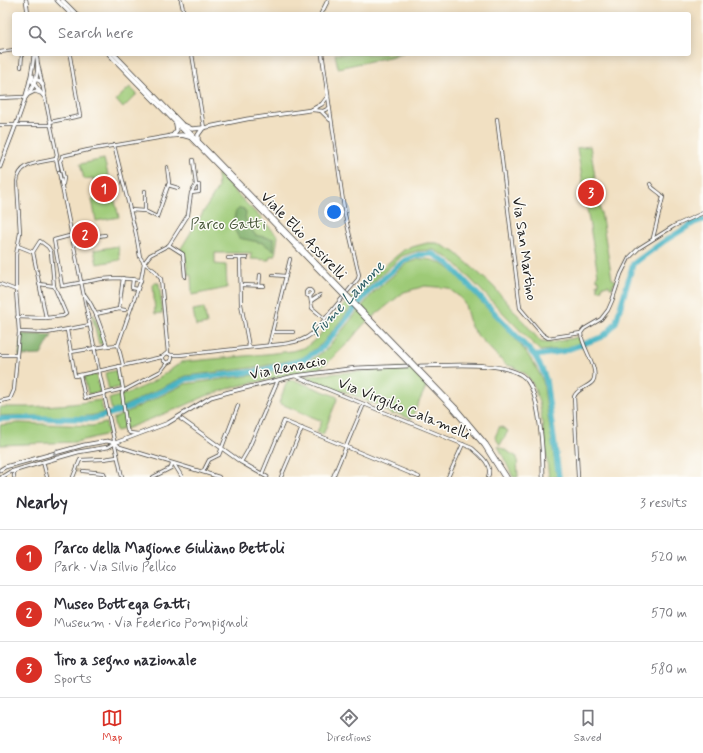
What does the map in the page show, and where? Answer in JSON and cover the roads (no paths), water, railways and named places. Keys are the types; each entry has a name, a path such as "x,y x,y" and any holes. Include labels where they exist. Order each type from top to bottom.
{"main road":[{"path":"57,0 69,12"},
{"path":"62,0 74,12"},
{"name":"Viale Elio Assirelli","path":"111,56 230,176"},
{"name":"Viale Elio Assirelli","path":"116,56 455,409 486,444 507,477"},
{"path":"170,136 175,134 177,130 176,122"},
{"path":"182,124 192,128 204,128"},
{"path":"198,142 198,135 204,128"},
{"path":"170,136 182,135 191,138"},
{"name":"Viale Elio Assirelli","path":"455,409 484,445 504,477"}],"street":[{"path":"181,0 184,12"},
{"path":"321,12 328,0"},
{"path":"27,1 28,12"},
{"path":"0,52 12,50"},
{"path":"21,67 22,56"},
{"path":"0,167 25,98 33,82 35,56"},
{"path":"36,56 71,221 81,283 122,477"},
{"path":"0,125 50,124 80,116 70,56"},
{"path":"192,56 204,128 247,119 311,110 325,110 329,107"},
{"path":"67,330 75,376 162,357 168,354 297,342 307,338 325,319 358,279 359,275 345,215 322,56"},
{"path":"29,94 38,61"},
{"path":"33,82 40,81 42,85"},
{"path":"33,82 45,98"},
{"path":"25,98 29,94 37,91 42,94"},
{"path":"311,110 322,104 328,96"},
{"path":"0,98 25,98"},
{"path":"321,110 331,122"},
{"name":"Via San Martino","path":"497,119 520,308 542,334 548,338 581,334 584,329 601,319 612,301 621,274 629,258 639,248 653,238 674,226 703,213"},
{"path":"57,155 62,156 114,145 170,136"},
{"path":"114,145 140,258 155,271 161,279 166,344 168,354 172,359"},
{"path":"0,401 10,399 14,390 18,332 16,255 20,233 17,175 20,170 26,166 58,160 62,158 62,156"},
{"path":"191,193 199,192 199,185 196,185 193,160"},
{"path":"130,210 145,211 157,217 168,185 167,167"},
{"path":"650,184 652,188 663,197 653,238"},
{"path":"168,185 178,188"},
{"path":"123,365 118,345 129,310 142,280 144,263 150,255 168,245 188,215 191,193 196,185"},
{"path":"145,191 145,211"},
{"path":"73,235 54,240 62,286 101,278 142,280"},
{"path":"74,240 105,235"},
{"path":"17,317 46,318 63,316 66,314 54,286 51,252 48,247 40,241 33,252 46,318"},
{"path":"168,245 182,254 186,277"},
{"path":"18,246 33,252"},
{"path":"228,258 247,258"},
{"path":"240,258 241,304 249,347"},
{"path":"269,345 290,259"},
{"path":"259,286 260,275"},
{"path":"273,275 286,276"},
{"path":"120,309 123,278"},
{"path":"133,280 132,288 138,289"},
{"path":"0,284 16,290"},
{"path":"39,284 54,286"},
{"path":"241,285 264,286"},
{"path":"84,294 91,303 108,346"},
{"path":"311,301 320,295"},
{"path":"310,296 312,308 325,319"},
{"path":"96,314 120,309 125,310"},
{"path":"18,332 47,333 90,325"},
{"path":"272,332 293,332"},
{"path":"578,477 574,397 576,393 593,380 594,372 581,334"},
{"path":"71,352 118,345"},
{"path":"140,434 130,433 128,430 122,395 123,392 127,388 138,384 160,371 167,363 180,354"},
{"path":"0,355 16,355"},
{"path":"162,357 167,363"},
{"path":"420,366 455,365 494,367 510,370 525,378 534,394 541,437 543,477"},
{"path":"80,375 85,398 105,396 123,389 119,366"},
{"name":"Via Renaccio","path":"108,447 179,418 196,405 211,397 294,376 356,368 408,366"},
{"name":"Via Virgilio Calamelli","path":"294,376 472,448 490,467 488,477"},
{"path":"241,462 248,450 278,380"},
{"path":"333,477 364,404"},
{"path":"203,472 209,460 219,455 238,406"},
{"path":"179,418 241,462 267,477"},
{"path":"262,475 284,421 419,477"},
{"path":"281,477 302,428"},
{"path":"107,441 108,447"},
{"path":"0,470 5,467 52,454 107,441 115,443 120,447 203,472 211,476 219,477"},
{"path":"448,477 463,444"},
{"path":"2,477 14,471 78,452 108,447 116,449"},
{"path":"73,477 80,460 117,457"},
{"path":"43,462 47,477"},
{"path":"153,477 170,468 173,464"},
{"path":"173,464 182,477"},
{"path":"14,471 14,477"},
{"path":"82,471 104,473 105,477"}],"waterway":[{"path":"535,356 564,351 602,337 616,322 633,264 663,242 694,223 703,220"},
{"name":"Fiume Lamone","path":"0,419 92,419 123,410 187,379 260,371 303,360 323,347 370,290 405,260 418,255 433,254 449,264 535,356 546,380 559,477"}],"tunnel":[{"path":"78,470 83,471"}],"place":[{"name":"Parco della Magione Giuliano Bettoli","path":"104,189"},
{"name":"Tiro a segno nazionale","path":"591,193"},
{"name":"Museo Bottega Gatti","path":"85,235"}],"park label":[{"name":"Parco Gatti","path":"228,225"}]}
